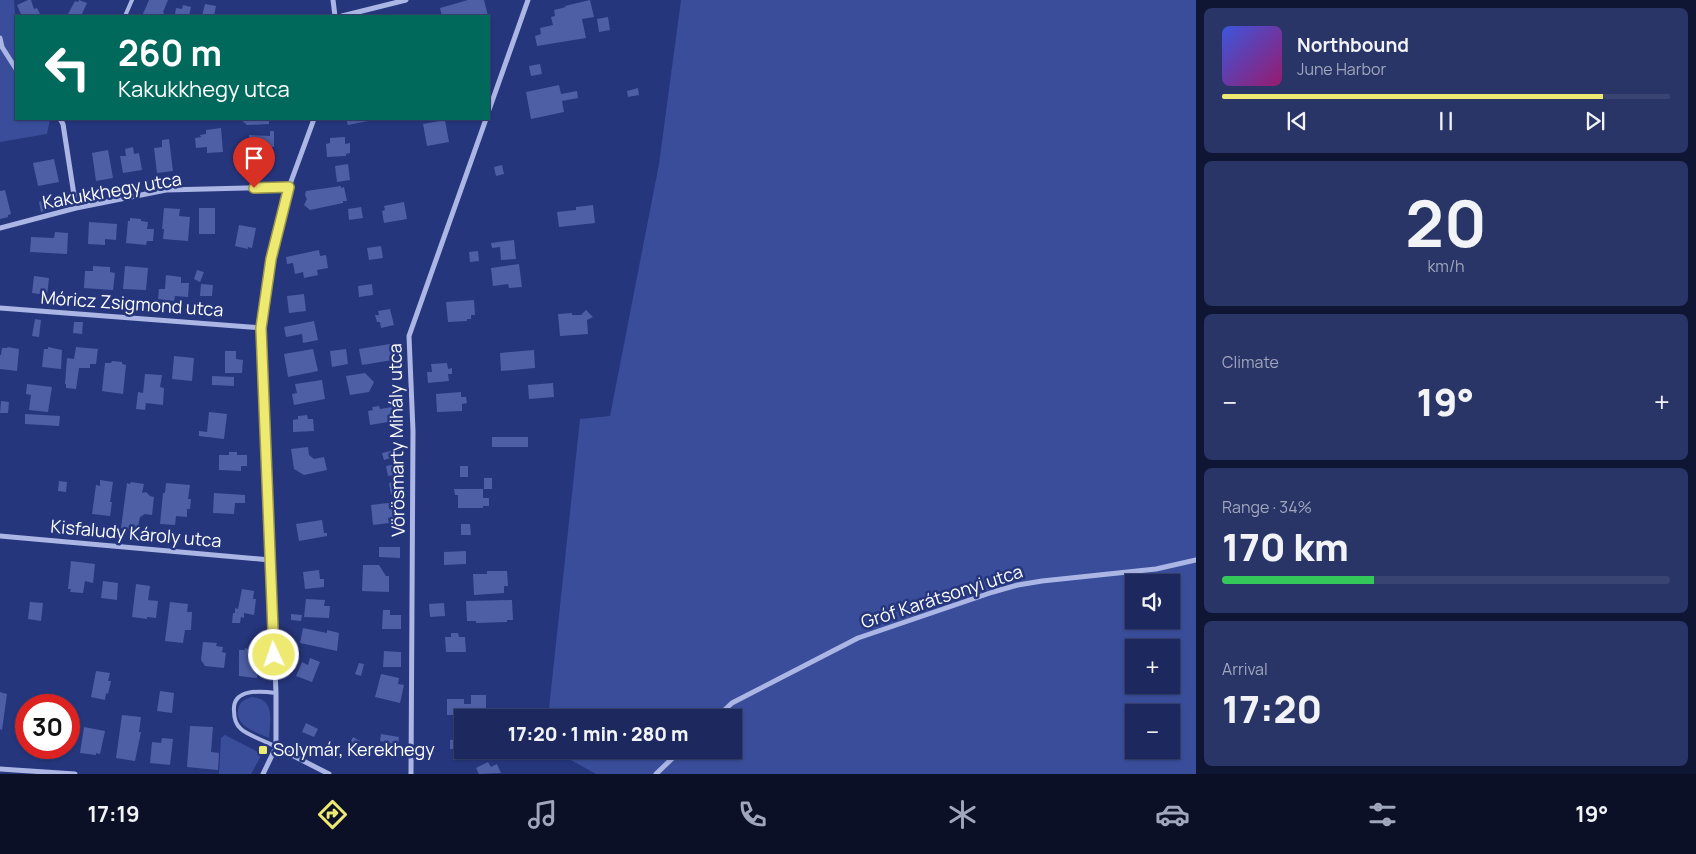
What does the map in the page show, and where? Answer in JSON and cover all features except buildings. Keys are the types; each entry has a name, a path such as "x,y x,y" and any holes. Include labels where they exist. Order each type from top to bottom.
{"street":[{"path":"346,15 406,0"},
{"path":"490,107 528,0"},
{"path":"332,2 335,15"},
{"path":"0,38 2,47 15,66"},
{"path":"61,120 63,124 76,208"},
{"path":"263,774 276,747 276,693 261,328 271,259 289,187 314,120"},
{"name":"Vörösmarty Mihály utca","path":"411,774 413,431 409,336 486,120"},
{"name":"Kakukkhegy utca","path":"0,228 76,208 166,190 289,187"},
{"name":"Móricz Zsigmond utca","path":"0,308 261,328"},
{"name":"Kisfaludy Károly utca","path":"0,536 270,560"},
{"name":"Gróf Karátsonyi utca","path":"726,709 732,703 858,638 993,592 1018,585 1156,569 1196,560"},
{"path":"276,747 330,774"},
{"path":"656,774 671,759"},
{"path":"0,769 75,774"}],"lane":[{"path":"125,15 132,0"},
{"path":"276,693 256,691 244,693 235,701 233,708 235,721 241,729 276,747"}],"shaded area":[{"path":"0,0 14,0 15,120 50,120 47,134 0,142"},
{"path":"681,0 1196,0 1196,774 596,774 569,759 742,759 742,709 549,709 580,419 610,416 659,164"},
{"path":"252,697 260,699 268,706 270,712 269,738 248,728 240,721 238,710 241,703"},
{"path":"225,735 262,754 251,774 219,774 221,738"}],"place":[{"name":"Solymár, Kerekhegy","path":"263,750"}],"route":[{"path":"254,188 289,187 271,259 261,328 274,655"}]}
